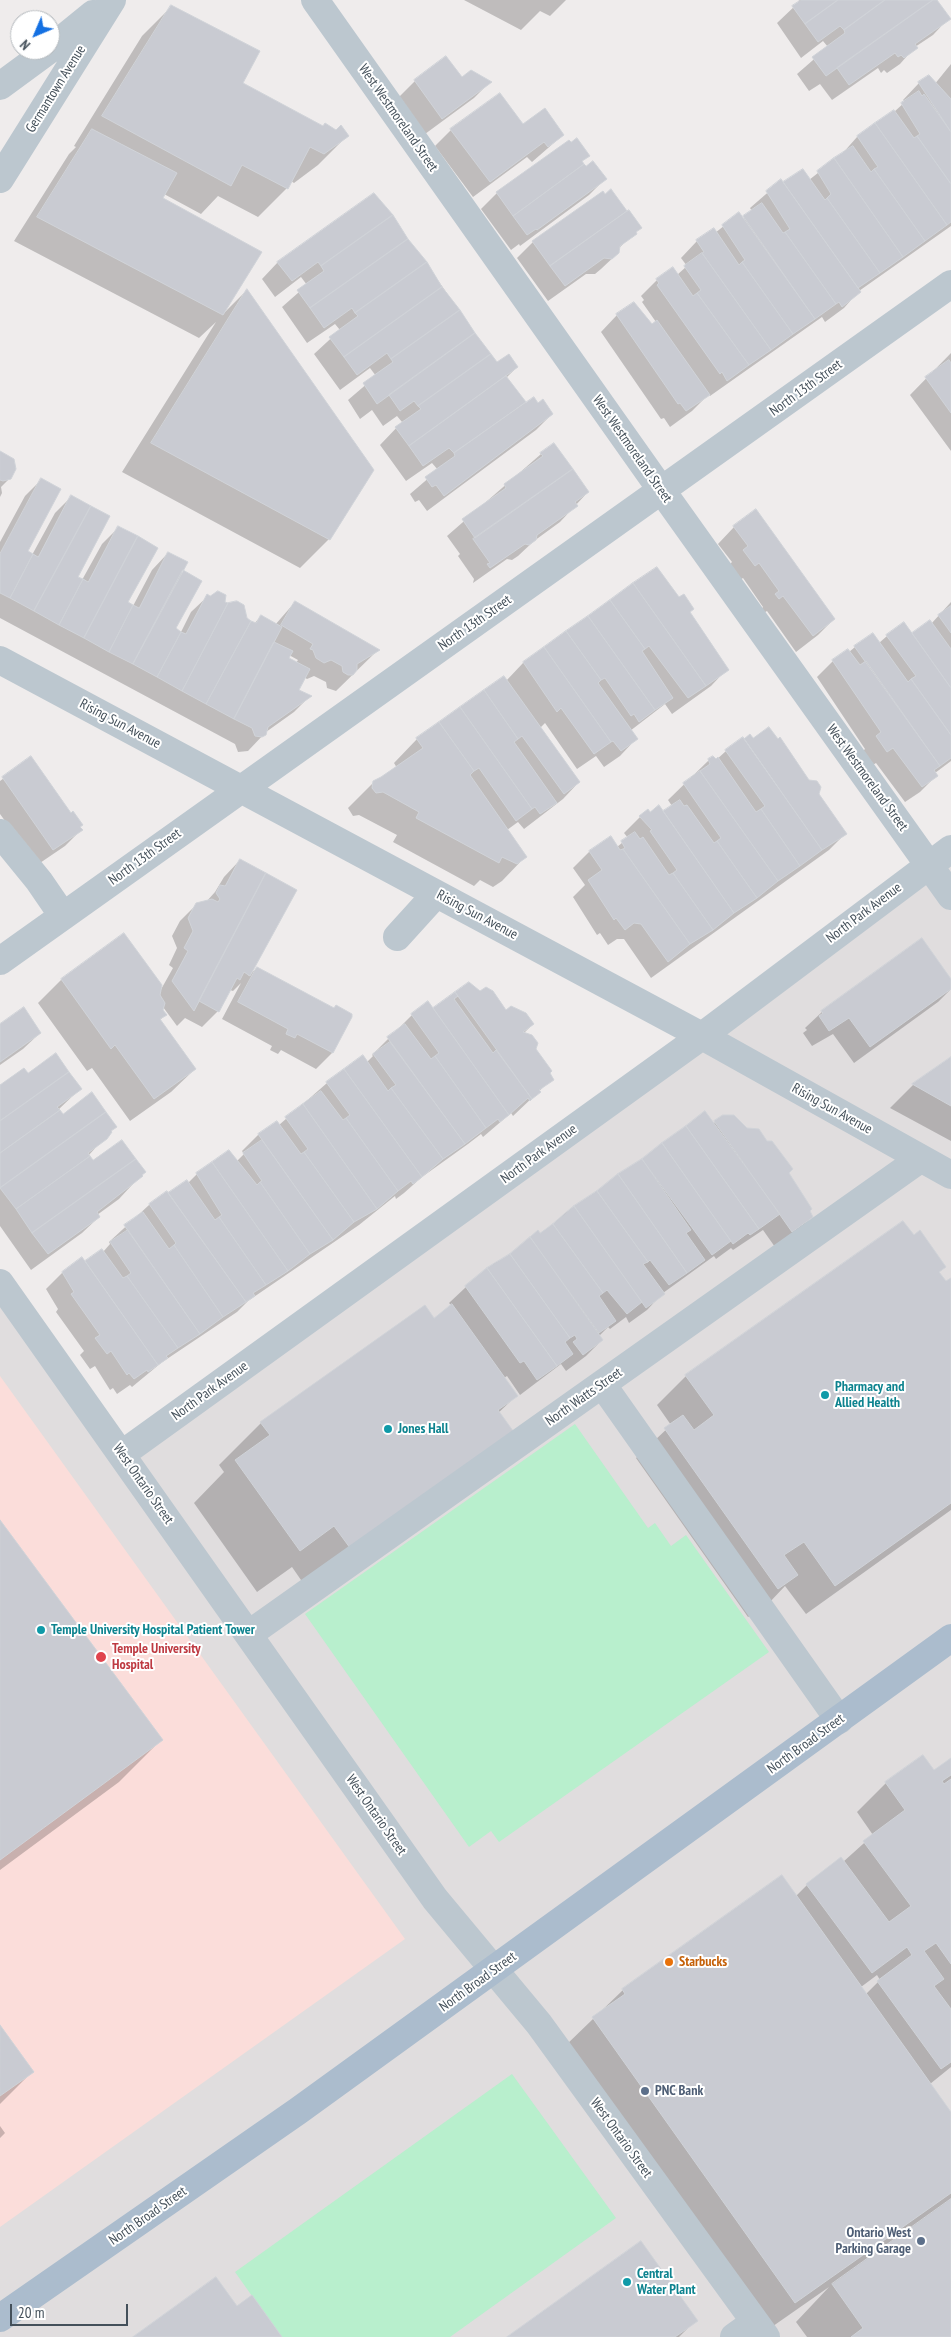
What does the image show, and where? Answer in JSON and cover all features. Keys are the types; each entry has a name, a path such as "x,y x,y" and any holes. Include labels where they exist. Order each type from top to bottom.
{"main road":[{"name":"North Broad Street","path":"0,2318 298,2111 951,1638"}],"street":[{"path":"60,42 111,0"},
{"name":"Germantown Avenue","path":"0,180 111,0"},
{"name":"West Westmoreland Street","path":"315,0 951,896"},
{"path":"0,86 36,60"},
{"name":"North 13th Street","path":"0,961 240,788 662,491 951,284"},
{"name":"Rising Sun Avenue","path":"0,660 702,1036 951,1175"},
{"path":"0,833 39,881 63,916"},
{"name":"North Park Avenue","path":"122,1454 702,1036 951,849"},
{"path":"397,937 436,894"},
{"name":"North Watts Street","path":"249,1634 920,1159"},
{"name":"West Ontario Street","path":"0,1284 435,1899 538,2024 751,2332"},
{"path":"602,1384 839,1720"}],"shaded area":[{"path":"951,857 951,2337 0,2337 0,1283 122,1454"},
{"name":"Temple University Hospital","path":"0,1376 405,1939 0,2227"}],"green space":[{"path":"575,1424 648,1528 655,1523 671,1546 686,1535 769,1652 499,1842 491,1831 469,1847 305,1614"},
{"path":"512,2074 616,2218 450,2337 281,2337 235,2272"}],"building":[{"path":"801,0 838,0 805,24 792,6"},
{"path":"838,0 885,0 844,30 840,26 818,42 805,24"},
{"path":"885,0 933,0 826,76 812,57 845,33 844,30"},
{"path":"933,0 937,0 951,19 915,44 918,48 904,58 901,55 898,57 895,53 849,85 837,68"},
{"path":"171,5 260,51 243,83 323,126 325,123 336,130 341,125 349,136 324,154 310,147 288,189 242,165 231,186 102,116"},
{"path":"446,56 462,77 471,70 492,82 442,119 414,80"},
{"path":"929,75 951,99 951,132 918,82"},
{"path":"919,91 922,96 924,94 951,132 951,184 917,136 920,134 901,103"},
{"path":"500,93 523,124 545,108 564,135 548,147 544,142 490,182 450,129"},
{"path":"894,110 914,138 917,136 951,184 951,222 947,225 875,123"},
{"path":"875,123 947,225 925,241 874,169 878,167 857,136"},
{"path":"92,129 177,173 163,198 262,252 223,315 37,217"},
{"path":"577,138 590,156 582,161 584,164 513,216 496,192 569,140 571,142"},
{"path":"853,146 871,172 874,169 925,241 903,257 834,158"},
{"path":"834,158 903,257 880,273 827,198 831,194 817,171"},
{"path":"593,161 607,179 537,230 527,235 513,216 584,164 586,166"},
{"path":"803,169 825,200 827,198 880,273 858,288 783,182"},
{"path":"781,179 861,292 842,307 839,302 836,304 785,232 790,229 766,191"},
{"path":"611,189 627,211 550,266 532,241 603,191 605,194"},
{"path":"374,193 393,215 321,266 318,262 292,281 277,262"},
{"path":"762,203 836,304 815,319 743,216"},
{"path":"629,210 642,228 636,232 637,234 620,246 619,253 612,259 604,258 565,286 550,266"},
{"path":"739,212 815,319 793,334 742,262 745,260 722,225"},
{"path":"393,215 408,239 310,308 297,290 324,271 321,266"},
{"path":"714,228 739,265 742,262 793,334 771,350 702,253 704,252 696,240"},
{"path":"408,239 427,262 355,313 352,308 324,328 310,308"},
{"path":"702,253 771,350 749,365 697,293 701,290 684,266"},
{"path":"427,262 442,287 344,357 329,337 358,316 355,313"},
{"path":"673,267 693,296 697,293 749,365 727,381 722,372 720,374 657,285 659,283 656,279"},
{"path":"442,287 460,310 391,359 387,353 357,375 344,357"},
{"path":"247,289 374,470 330,540 151,443"},
{"path":"634,302 652,324 657,320 710,395 686,411 680,403 678,404 616,314"},
{"path":"460,310 475,333 377,404 363,383 393,362 391,359"},
{"path":"475,333 491,354 418,406 414,401 400,411 389,395"},
{"path":"491,354 497,362 509,354 518,367 409,446 395,427 421,409 418,406"},
{"path":"949,360 951,363 951,413 925,377"},
{"path":"506,376 526,402 454,453 449,448 423,466 409,446"},
{"path":"534,397 538,403 543,399 553,414 444,496 436,485 432,487 425,477 455,456 454,453"},
{"path":"554,443 573,469 475,538 462,519 506,488 504,484 543,456 540,453"},
{"path":"0,451 14,459 16,469 11,479 3,481 0,480"},
{"path":"573,469 589,492 575,502 578,506 537,535 536,540 529,545 525,544 490,568 487,564 490,563 473,539"},
{"path":"41,478 61,489 28,551 33,554 10,598 0,593 0,554"},
{"path":"71,495 91,506 34,611 10,598 33,554 38,557"},
{"path":"91,506 110,516 78,577 83,579 59,625 34,611"},
{"path":"756,509 835,619 813,636 783,596 779,599 775,594 779,591 759,563 755,566 743,550 748,546 733,526"},
{"path":"118,526 138,536 84,638 59,625 83,579 88,582"},
{"path":"138,536 158,548 128,602 133,605 109,652 84,638"},
{"path":"168,552 188,562 133,664 109,652 133,605 139,608"},
{"path":"657,567 679,597 684,594 694,609 690,612 729,670 706,686 633,583"},
{"path":"183,570 202,581 176,628 181,632 157,677 133,664"},
{"path":"633,583 706,686 688,698 649,646 645,649 610,600"},
{"path":"218,591 226,595 225,602 228,603 182,691 157,677 181,632 186,634 207,594 210,596"},
{"path":"610,600 645,649 642,651 673,698 655,710 588,616"},
{"path":"237,601 244,605 247,618 251,621 206,704 182,691 228,603"},
{"path":"295,601 380,650 357,664 357,670 353,675 343,672 342,666 331,660 324,663 316,658 313,650 310,649 313,644 281,625"},
{"path":"951,606 951,633 938,615"},
{"path":"261,615 282,627 234,719 206,704 251,621 256,623"},
{"path":"588,616 655,710 639,722 634,714 631,716 605,678 601,680 566,631"},
{"path":"930,620 951,649 951,688 912,633"},
{"path":"904,622 951,688 951,735 911,679 916,676 886,635"},
{"path":"566,631 601,680 598,683 638,739 621,751 613,741 611,742 544,647"},
{"path":"873,633 908,682 911,679 951,735 951,758 940,766 854,646"},
{"path":"274,642 293,651 289,658 310,669 299,690 312,696 268,727 266,735 262,737 255,736 252,728 234,719"},
{"path":"544,647 611,742 594,754 561,708 557,712 523,662"},
{"path":"848,649 860,665 866,661 940,766 934,770 938,776 922,787 893,748 887,752 876,736 881,732 832,660"},
{"path":"504,676 580,782 564,794 522,736 518,739 484,690"},
{"path":"484,690 518,739 514,742 557,803 540,814 535,807 532,809 460,707"},
{"path":"460,707 532,809 516,821 479,768 474,771 439,722"},
{"path":"439,722 474,771 470,775 527,857 517,864 502,857 499,863 416,818 419,812 383,792 376,793 372,788 373,781 423,748 416,738"},
{"path":"769,727 778,739 780,737 809,780 817,781 821,787 819,794 847,834 822,850 744,739 750,734 753,738"},
{"path":"743,737 822,850 800,866 761,809 765,806 725,750"},
{"path":"31,756 71,813 73,811 83,825 80,827 83,830 53,850 2,777"},
{"path":"713,756 716,759 718,757 756,812 761,809 800,866 778,881 700,771 710,764 708,759"},
{"path":"700,771 778,881 757,898 717,841 721,838 683,783"},
{"path":"680,800 684,806 687,805 714,843 717,841 757,898 734,913 663,811"},
{"path":"659,805 734,913 713,930 673,873 677,870 650,831 652,830 639,816 648,809 650,812"},
{"path":"635,832 640,839 643,837 669,875 673,873 713,930 690,944 623,849 625,848 621,841"},
{"path":"611,836 620,850 623,849 690,944 668,962 641,924 634,923 625,930 616,918 614,920 588,880 602,870 589,851"},
{"path":"240,859 266,873 194,1011 172,981 188,951 184,948 193,931 188,918 196,903 212,899 218,902 220,899 216,893 220,885 225,886"},
{"path":"266,873 297,890 250,976 244,972 240,980 237,978 219,1012 199,1001"},
{"path":"124,933 162,985 160,995 165,1003 163,1010 167,1015 160,1019 196,1069 154,1099 115,1045 111,1049 61,979"},
{"path":"922,938 951,979 951,989 870,1047 849,1018 829,1031 819,1016 823,1013 821,1011"},
{"path":"257,967 334,1008 336,1005 352,1014 333,1053 297,1034 295,1038 286,1034 288,1029 238,1002"},
{"path":"469,982 480,991 486,987 493,991 506,1010 511,1006 526,1013 534,1024 523,1032 532,1035 538,1043 536,1049 552,1071 550,1073 554,1080 539,1090 541,1092 532,1099 455,992"},
{"path":"455,992 458,996 454,999 493,1053 496,1050 532,1099 530,1101 528,1098 509,1115 433,1008"},
{"path":"428,1001 509,1115 500,1122 498,1119 486,1128 435,1056 439,1053 411,1014"},
{"path":"24,1007 41,1033 0,1062 0,1024"},
{"path":"405,1024 431,1059 435,1056 486,1128 465,1144 387,1037"},
{"path":"390,1042 465,1144 443,1159 391,1088 396,1085 373,1054"},
{"path":"56,1053 69,1072 0,1121 0,1085 24,1068 28,1073"},
{"path":"363,1055 388,1091 391,1088 443,1159 422,1177 344,1069"},
{"path":"951,1057 951,1106 912,1084"},
{"path":"344,1069 422,1177 413,1184 411,1181 398,1191 346,1118 350,1115 326,1082"},
{"path":"69,1072 82,1089 57,1107 60,1110 0,1153 0,1121"},
{"path":"321,1091 343,1120 346,1118 398,1191 377,1209 303,1104"},
{"path":"92,1092 106,1112 0,1188 0,1153 60,1110 63,1114"},
{"path":"303,1104 377,1209 354,1222 304,1152 308,1149 285,1117"},
{"path":"705,1111 780,1214 759,1229 686,1126"},
{"path":"106,1112 117,1127 111,1131 107,1139 88,1153 90,1156 16,1209 0,1188"},
{"path":"723,1115 734,1115 747,1128 759,1129 767,1141 772,1141 793,1169 789,1173 812,1209 810,1211 813,1217 792,1232 714,1121"},
{"path":"277,1121 301,1154 304,1152 354,1222 333,1240 258,1134"},
{"path":"686,1126 759,1229 750,1235 748,1233 733,1244 662,1143"},
{"path":"122,1140 136,1159 32,1233 16,1209 90,1156 93,1160"},
{"path":"262,1140 333,1240 310,1254 260,1182 262,1181 243,1153"},
{"path":"662,1143 731,1241 712,1255 642,1159"},
{"path":"229,1150 257,1185 260,1182 310,1254 288,1271 212,1162"},
{"path":"136,1159 146,1172 143,1176 97,1212 100,1217 48,1254 32,1233"},
{"path":"642,1159 691,1230 686,1233 705,1260 687,1273 618,1174"},
{"path":"212,1162 288,1271 266,1285 219,1217 222,1215 196,1173"},
{"path":"618,1174 687,1273 669,1285 650,1260 648,1262 597,1191"},
{"path":"187,1180 215,1220 219,1217 266,1285 253,1293 255,1296 246,1302 168,1193"},
{"path":"167,1191 246,1302 223,1317 174,1245 176,1243 149,1204"},
{"path":"597,1191 648,1262 643,1264 665,1294 646,1308 574,1206"},
{"path":"574,1206 642,1302 627,1314 607,1290 603,1293 553,1224"},
{"path":"143,1212 169,1249 174,1245 223,1317 200,1334 124,1225"},
{"name":"Pharmacy and Allied Health","path":"903,1221 914,1235 920,1230 946,1267 939,1272 946,1281 951,1278 951,1503 835,1586 804,1542 784,1555 798,1575 778,1589 664,1428 683,1415 694,1430 714,1415 685,1375"},
{"path":"553,1224 603,1293 599,1296 616,1321 599,1333 530,1237 538,1230 540,1233"},
{"path":"128,1230 200,1334 178,1348 127,1276 131,1273 110,1242"},
{"path":"530,1237 603,1340 583,1355 573,1342 577,1339 575,1335 570,1338 510,1254"},
{"path":"102,1249 123,1278 127,1276 178,1348 166,1356 168,1358 158,1365 85,1261"},
{"path":"510,1254 570,1338 565,1342 573,1354 557,1366 487,1268"},
{"path":"82,1257 158,1365 134,1379 129,1373 127,1375 111,1351 107,1354 95,1338 100,1335 71,1294 74,1292 62,1272"},
{"path":"487,1268 557,1366 537,1380 524,1361 520,1363 465,1286"},
{"name":"Jones Hall","path":"452,1304 518,1396 498,1410 516,1435 353,1552 334,1526 300,1551 235,1460 270,1435 260,1422 425,1305 434,1318"},
{"name":"Temple University Hospital Patient Tower","path":"0,1520 163,1740 0,1860"},
{"path":"923,1755 934,1770 951,1758 951,1775 942,1781 944,1784 951,1779 951,1964 936,1943 924,1951 944,1979 934,1986 951,2009 951,2062 941,2069 877,1981 912,1955 907,1947 872,1973 806,1884 841,1857 889,1922 911,1906 863,1841 905,1810 885,1782"},
{"path":"782,1875 951,2112 951,2193 795,2303 592,2017 625,1994 622,1989"},
{"path":"0,2025 34,2072 0,2096"},
{"name":"Ontario West Parking Garage","path":"951,2199 951,2337 851,2337 863,2328 832,2284"},
{"name":"Central Water Plant","path":"641,2241 698,2321 675,2337 507,2337"},
{"path":"216,2277 237,2306 252,2295 282,2337 133,2337"}],"place":[{"name":"Pharmacy and Allied Health","path":"825,1395"},
{"name":"Jones Hall","path":"388,1429"},
{"name":"Temple University Hospital Patient Tower","path":"41,1630"},
{"name":"Temple University Hospital","path":"101,1657"},
{"name":"Starbucks","path":"669,1962"},
{"name":"PNC Bank","path":"645,2091"},
{"name":"Ontario West Parking Garage","path":"921,2241"},
{"name":"Central Water Plant","path":"627,2282"}]}
